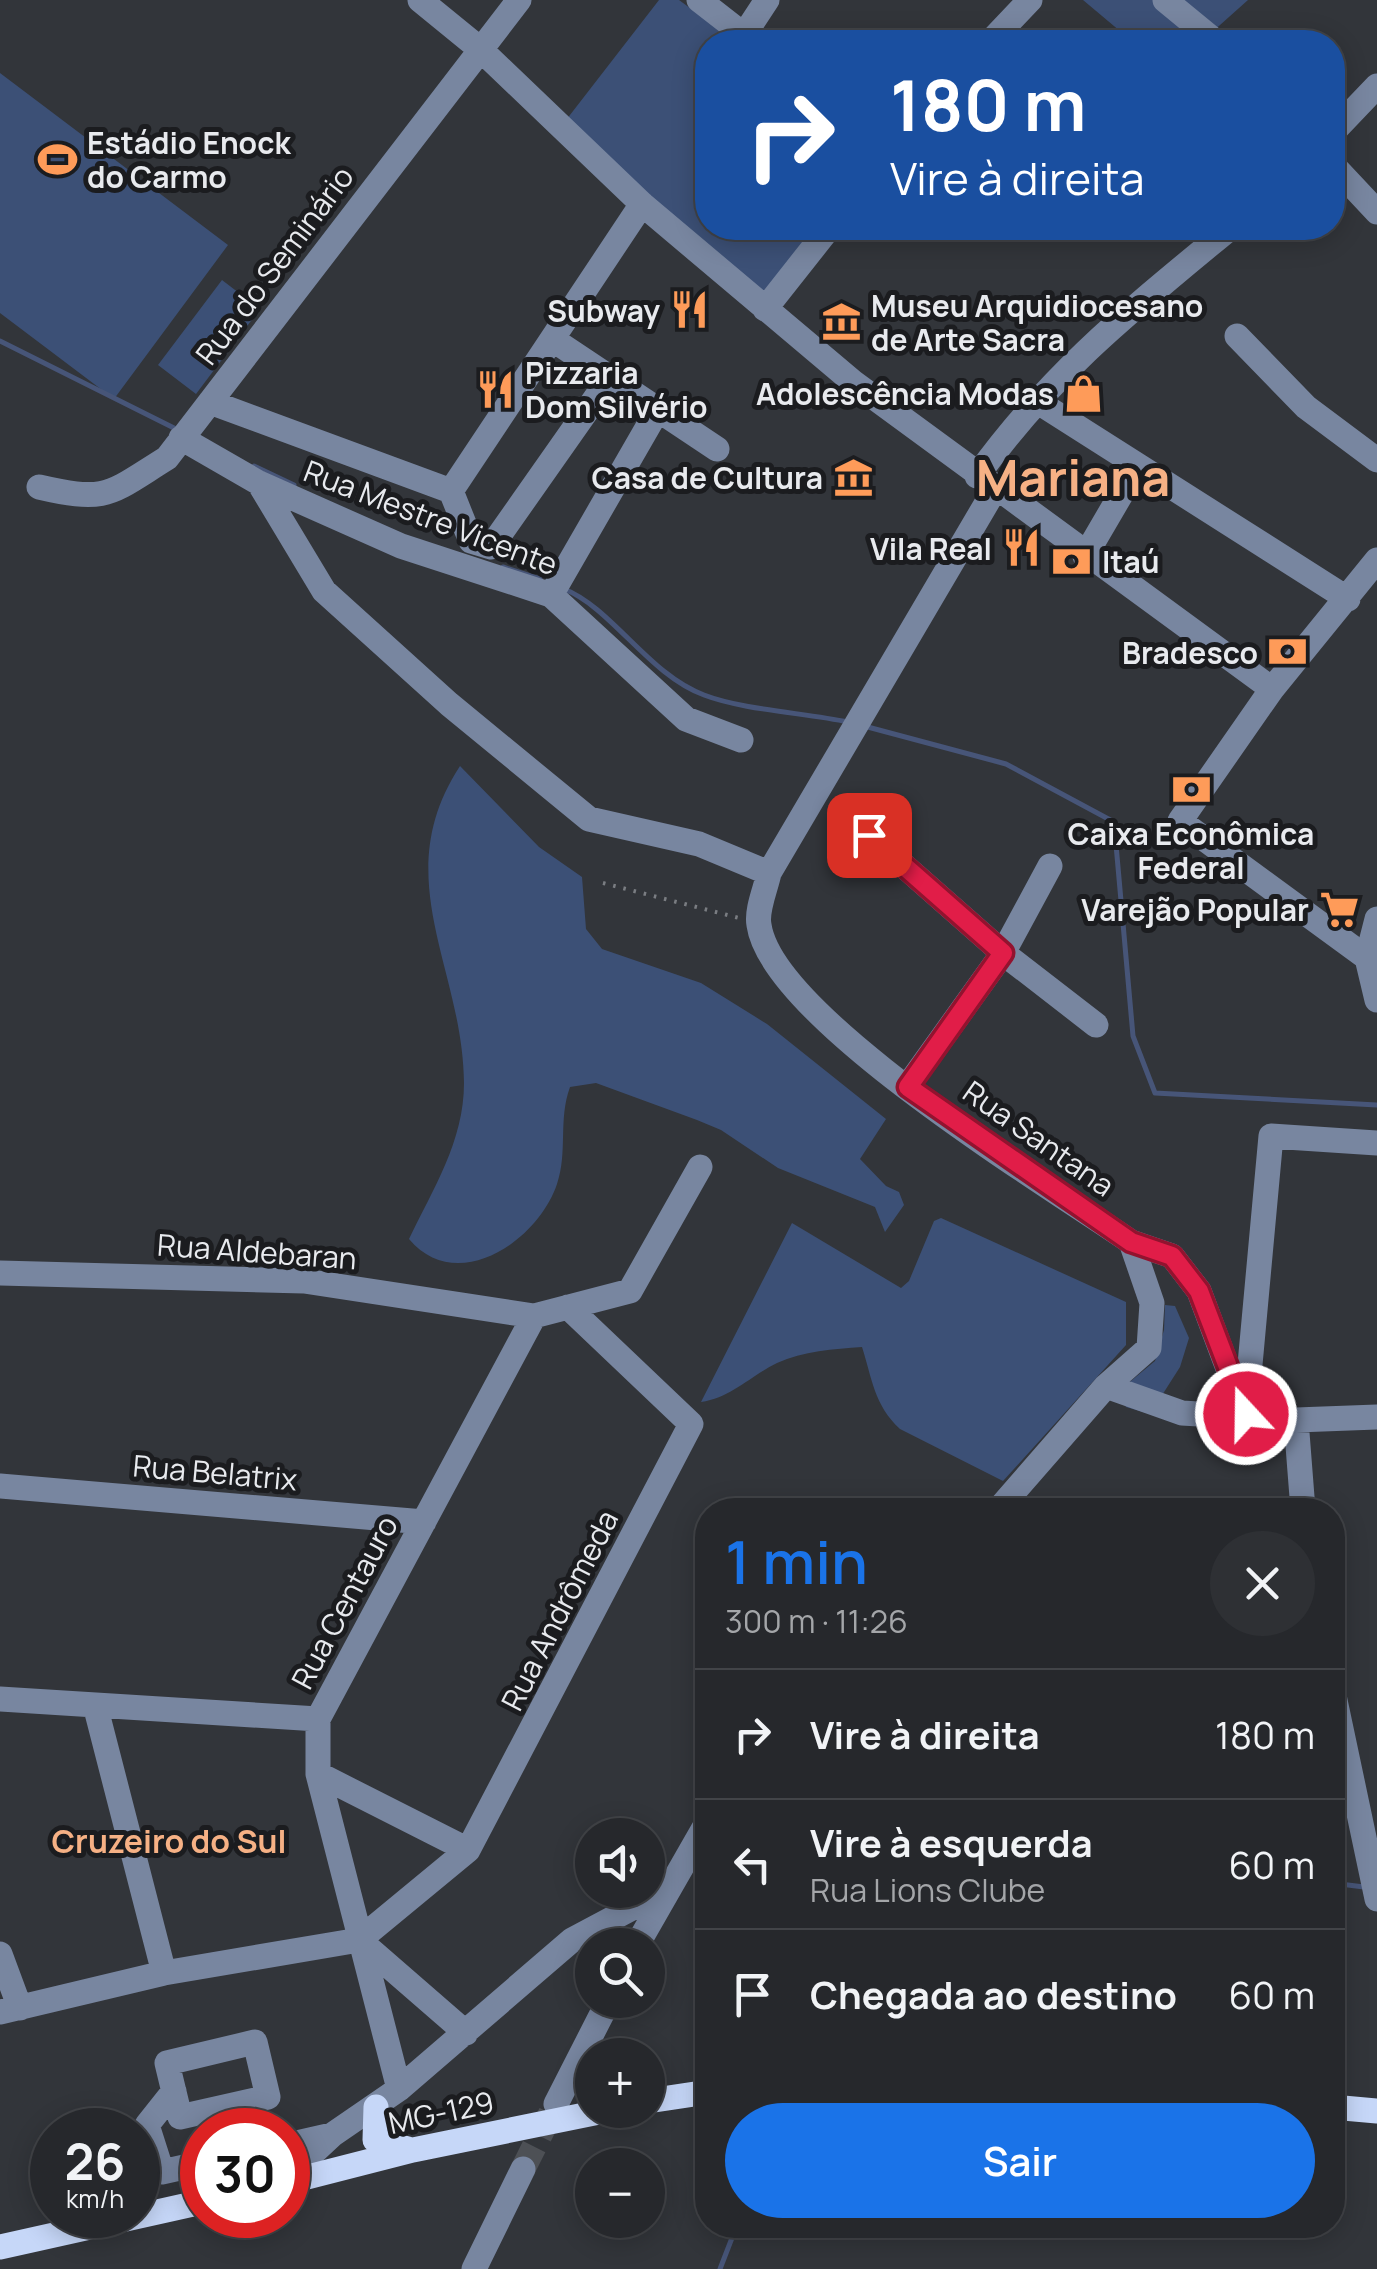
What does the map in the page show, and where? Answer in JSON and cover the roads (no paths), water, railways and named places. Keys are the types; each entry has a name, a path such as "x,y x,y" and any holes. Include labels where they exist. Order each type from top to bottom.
{"main road":[{"path":"665,2098 695,2094"},
{"path":"376,2107 374,2140 413,2150"},
{"path":"1345,2108 1377,2111"},
{"name":"MG-129","path":"310,2174 575,2117"},
{"path":"0,2247 180,2208"}],"street":[{"path":"420,0 480,49 642,204 765,309 986,482 1272,689"},
{"name":"Rua do Seminário","path":"39,487 90,498 119,488 189,429 518,0"},
{"path":"699,0 737,30"},
{"path":"753,30 767,0"},
{"path":"1001,30 1030,0"},
{"path":"1165,0 1201,30"},
{"path":"1345,119 1377,86"},
{"path":"1345,178 1377,212"},
{"path":"452,491 555,341 642,204"},
{"path":"765,309 820,240"},
{"path":"259,484 324,591 450,704 589,819 698,844 769,873 1035,400 1101,335 1216,240"},
{"path":"1237,336 1306,406 1377,460"},
{"path":"555,341 717,449"},
{"path":"452,491 471,541 491,547 610,378"},
{"path":"1035,400 1348,600"},
{"path":"551,595 657,411"},
{"path":"189,429 452,491"},
{"name":"Rua Mestre Vicente","path":"189,429 259,484 401,546 551,595 686,719 741,740"},
{"path":"1086,556 1137,468"},
{"path":"1367,958 1180,821 1272,689 1377,560"},
{"path":"869,835 1003,953 1096,1025"},
{"path":"908,1087 1003,953 1050,866"},
{"name":"Rua Santana","path":"769,873 758,922 770,956 814,1010 908,1087 1131,1242 1172,1256 1199,1291 1246,1414"},
{"path":"1377,919 1367,958 1377,1000"},
{"path":"1246,1414 1271,1136 1377,1144"},
{"name":"Rua Aldebaran","path":"0,1272 304,1281 534,1316 630,1292 700,1167"},
{"path":"1006,1498 1106,1386 1149,1348 1152,1303 1131,1242"},
{"name":"Rua Andrômeda","path":"359,1940 468,1850 691,1424 568,1307"},
{"name":"Rua Centauro","path":"399,2089 318,1774 318,1720 534,1316"},
{"path":"1106,1386 1182,1413 1296,1420 1377,1417"},
{"path":"1296,1420 1302,1498"},
{"path":"1018,1481 1022,1498"},
{"name":"Rua Belatrix","path":"0,1486 424,1522"},
{"path":"0,1698 318,1720"},
{"path":"95,1705 164,1972"},
{"path":"1345,1754 1377,1898"},
{"path":"318,1774 468,1850"},
{"path":"665,1889 695,1842"},
{"path":"310,2158 332,2136 399,2089 572,1940 632,1908"},
{"path":"0,1954 10,2010 164,1972 359,1940 466,2033"},
{"path":"556,2104 600,2018"},
{"path":"170,2210 147,2125 174,2091"},
{"path":"310,2140 332,2136"},
{"path":"162,2172 180,2168"},
{"path":"474,2269 524,2169"}],"waterway":[{"path":"0,341 176,429"},
{"path":"254,466 294,485"},
{"path":"503,567 540,579"},
{"path":"564,589 598,611 666,673 704,695 848,722"},
{"path":"864,726 1006,764 1114,822 1133,1036 1155,1093 1377,1105"},
{"path":"1345,1885 1364,1887"},
{"path":"720,2269 732,2238"}],"tunnel":[{"path":"523,2169 554,2107"}],"place":[{"name":"Estádio Enock do Carmo","path":"57,159"},
{"name":"Subway","path":"690,310"},
{"name":"Museu Arquidiocesano de Arte Sacra","path":"841,322"},
{"name":"Pizzaria Dom Silvério","path":"495,389"},
{"name":"Adolescência Modas","path":"1084,393"},
{"name":"Casa de Cultura","path":"853,477"},
{"name":"Vila Real","path":"1022,548"},
{"name":"Itaú","path":"1072,561"},
{"name":"Bradesco","path":"1288,652"},
{"name":"Caixa Econômica Federal","path":"1191,789"},
{"name":"Varejão Popular","path":"1339,909"}],"district":[{"name":"Mariana","path":"1073,477"},
{"name":"Cruzeiro do Sul","path":"169,1841"}]}
